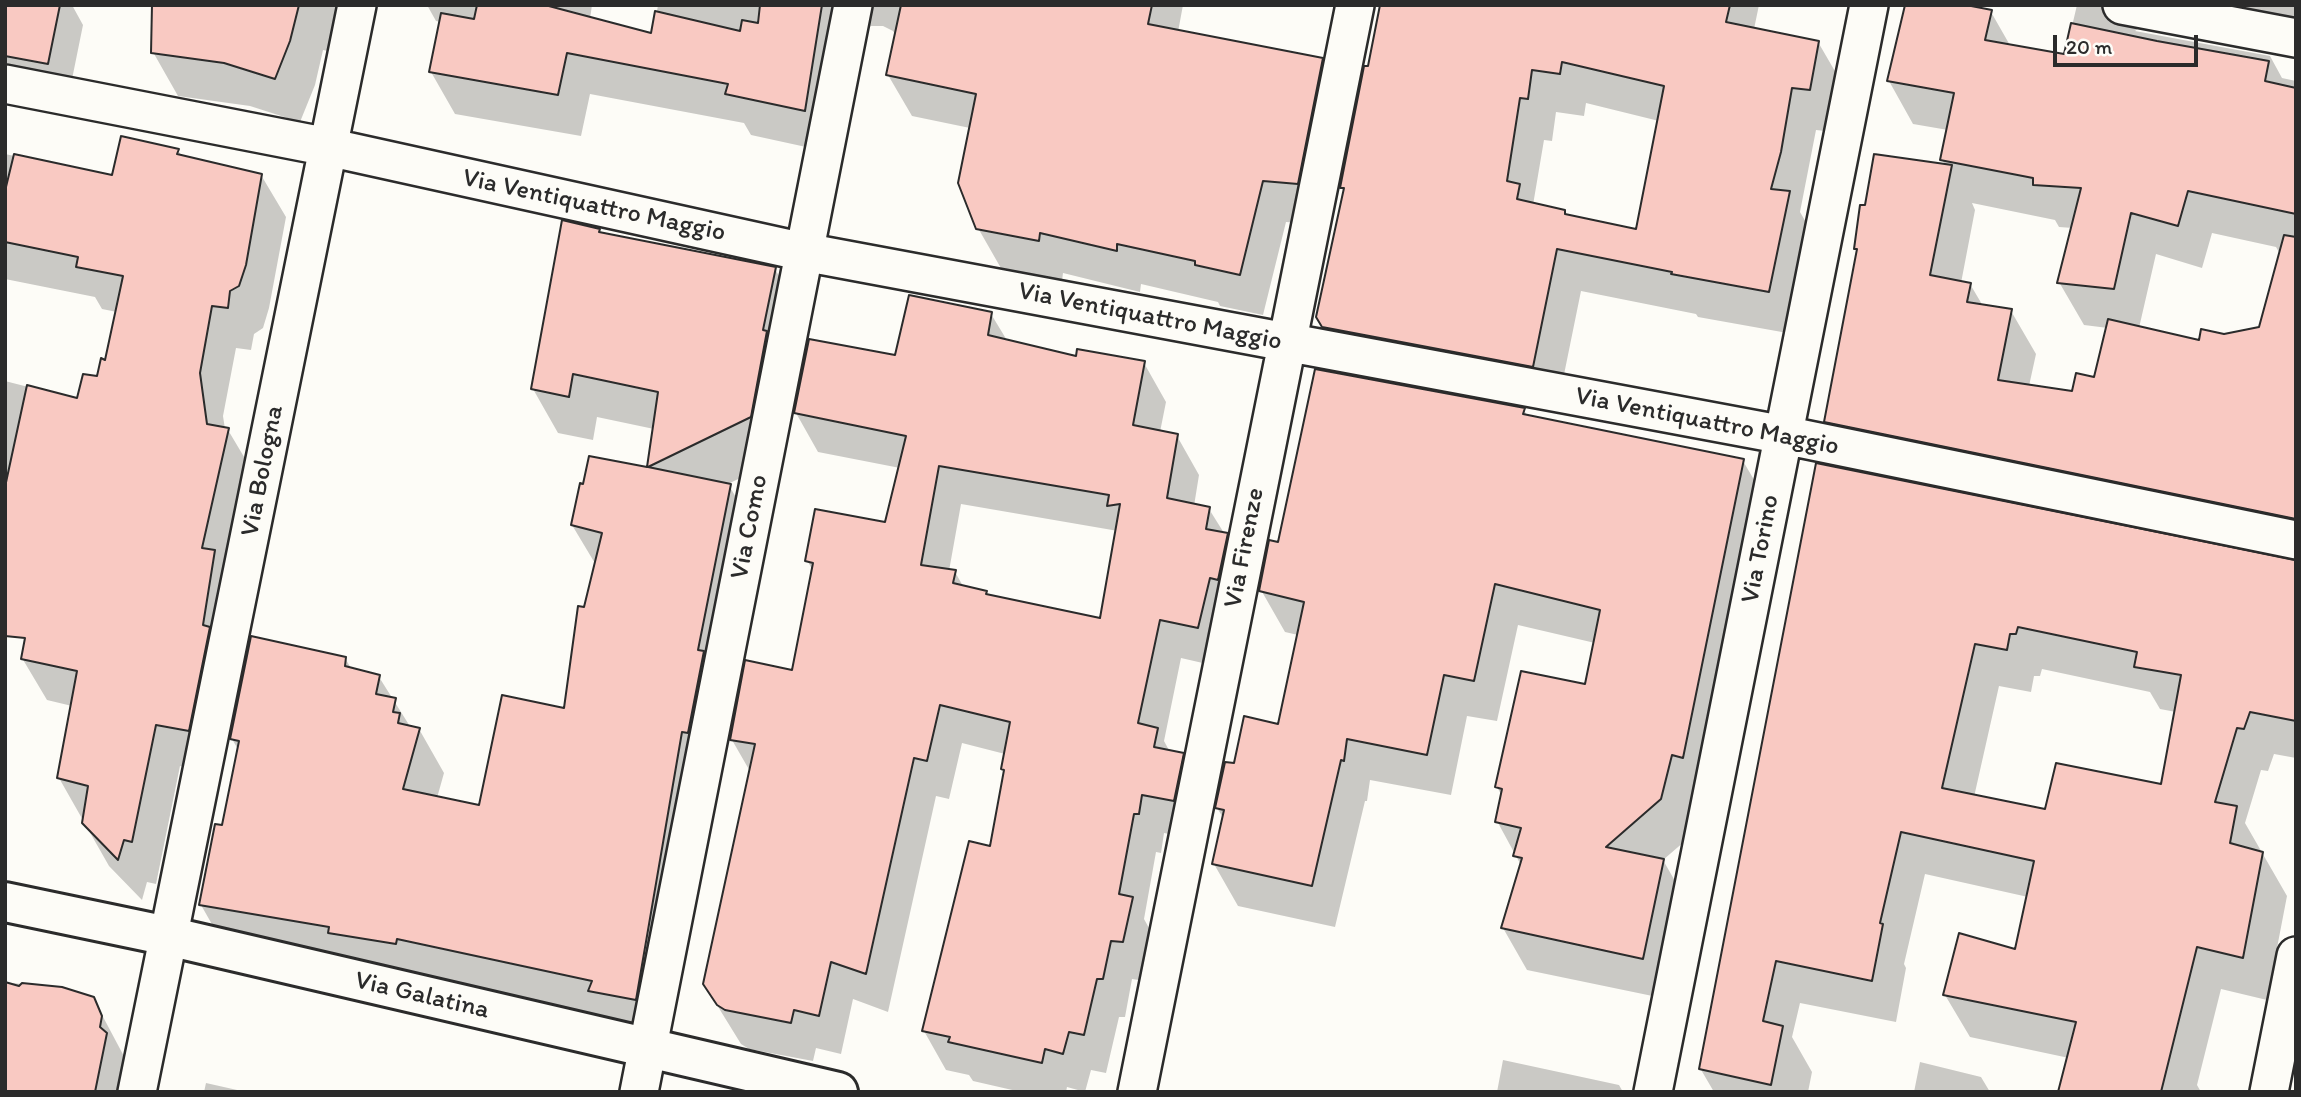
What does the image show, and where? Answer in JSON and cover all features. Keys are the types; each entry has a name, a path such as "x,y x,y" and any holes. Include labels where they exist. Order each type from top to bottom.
{"street":[{"name":"Via Bologna","path":"137,1092 357,5"},
{"name":"Via Como","path":"639,1092 853,5"},
{"name":"Via Firenze","path":"1137,1092 1355,5"},
{"name":"Via Torino","path":"1653,1092 1869,5"},
{"path":"2122,5 2296,38"},
{"name":"Via Ventiquattro Maggio","path":"5,85 328,147 804,252 1784,435 2296,540"},
{"name":"Via Galatina","path":"5,902 169,936 838,1092"},
{"path":"2269,1092 2296,956"}],"building":[{"path":"5,5 60,5 48,64 5,56"},
{"path":"152,5 299,5 290,41 275,79 224,63 151,53"},
{"path":"477,5 545,5 651,33 655,11 740,31 742,20 758,23 760,5 822,5 805,111 725,94 728,84 567,53 558,95 429,72 441,13 474,19"},
{"path":"901,5 1152,5 1148,24 1323,58 1298,184 1263,181 1240,275 1195,265 1195,261 1117,244 1117,251 1040,233 1039,241 976,229 958,183 976,94 886,75"},
{"path":"1380,5 1730,5 1726,22 1819,41 1810,90 1792,88 1781,152 1771,189 1790,191 1769,292 1557,249 1533,367 1322,327 1316,317 1344,188 1340,188 1364,66 1368,66","holes":["1562,62 1664,86 1636,229 1565,214 1565,210 1517,199 1520,184 1507,181 1520,98 1528,99 1532,70 1560,74"]},
{"path":"1905,5 1966,5 1992,10 1985,40 2064,54 2071,23 2269,61 2265,81 2296,88 2296,214 2188,191 2178,226 2131,213 2114,289 2057,283 2081,188 2033,185 2033,178 1940,160 1954,93 1887,81"},
{"path":"121,136 179,149 177,154 262,174 246,265 239,286 230,291 228,308 212,306 200,373 207,424 229,428 202,548 215,550 203,625 210,627 189,731 156,725 132,842 124,840 118,860 82,823 88,786 57,778 77,671 21,659 25,638 5,636 5,487 27,385 77,398 83,374 97,376 101,358 105,360 123,276 76,267 78,257 5,242 5,191 14,154 112,175"},
{"path":"1874,154 1952,165 1930,275 1971,283 1967,302 2012,309 1998,380 2072,391 2076,373 2094,377 2108,319 2199,340 2201,329 2224,334 2259,327 2284,235 2296,237 2296,519 1824,422 1857,249 1854,249 1860,205 1865,205"},
{"path":"562,220 600,229 599,232 776,267 763,330 767,331 751,417 648,467 731,484 698,650 704,651 688,733 682,732 636,1000 588,991 592,981 397,939 396,944 328,933 329,927 199,905 215,824 222,825 239,741 230,739 251,636 346,657 345,666 380,675 376,694 396,698 393,712 400,713 398,723 420,728 403,789 479,805 502,695 564,708 578,606 584,607 602,533 571,525 580,483 583,484 589,456 647,467 658,392 573,374 569,397 531,389"},
{"path":"909,295 992,312 988,335 1076,356 1077,349 1145,361 1133,425 1178,434 1167,498 1210,507 1206,529 1228,533 1218,580 1210,578 1198,628 1160,620 1138,723 1158,728 1154,747 1184,753 1174,801 1142,795 1139,814 1134,814 1119,894 1133,897 1123,942 1111,941 1103,979 1097,979 1084,1035 1069,1032 1063,1054 1045,1049 1042,1063 948,1042 950,1037 922,1031 969,841 990,846 1010,722 940,705 927,761 914,758 866,974 831,962 819,1016 794,1010 791,1023 725,1010 717,1005 703,984 755,744 730,740 745,660 792,670 813,563 805,561 815,509 885,522 906,436 794,413 809,339 895,355","holes":["939,466 1109,495 1107,506 1120,504 1100,618 986,594 987,591 953,583 956,570 921,565"]},
{"path":"1315,369 1525,408 1523,414 1744,459 1683,758 1672,755 1661,799 1606,847 1664,859 1643,959 1501,928 1522,858 1513,856 1521,828 1495,822 1502,789 1495,787 1521,671 1585,684 1600,610 1495,584 1474,681 1444,675 1427,755 1347,739 1344,761 1341,760 1312,886 1212,864 1224,810 1215,808 1225,762 1234,763 1244,716 1278,724 1304,602 1259,591 1269,540 1278,542"},
{"path":"1816,463 2296,560 2296,721 2250,712 2244,729 2237,728 2215,802 2237,806 2230,843 2263,852 2243,958 2197,947 2161,1092 2058,1092 2076,1022 1943,995 1959,933 2015,949 2034,861 1901,832 1880,923 1883,924 1872,981 1776,961 1763,1021 1783,1026 1771,1085 1699,1069","holes":["2018,627 2137,652 2134,667 2181,675 2161,784 2056,763 2045,809 1942,788 1975,644 2007,650 2010,634 2016,634"]},
{"path":"5,982 19,986 22,983 62,987 94,997 102,1016 100,1027 107,1033 95,1092 5,1092"}]}
